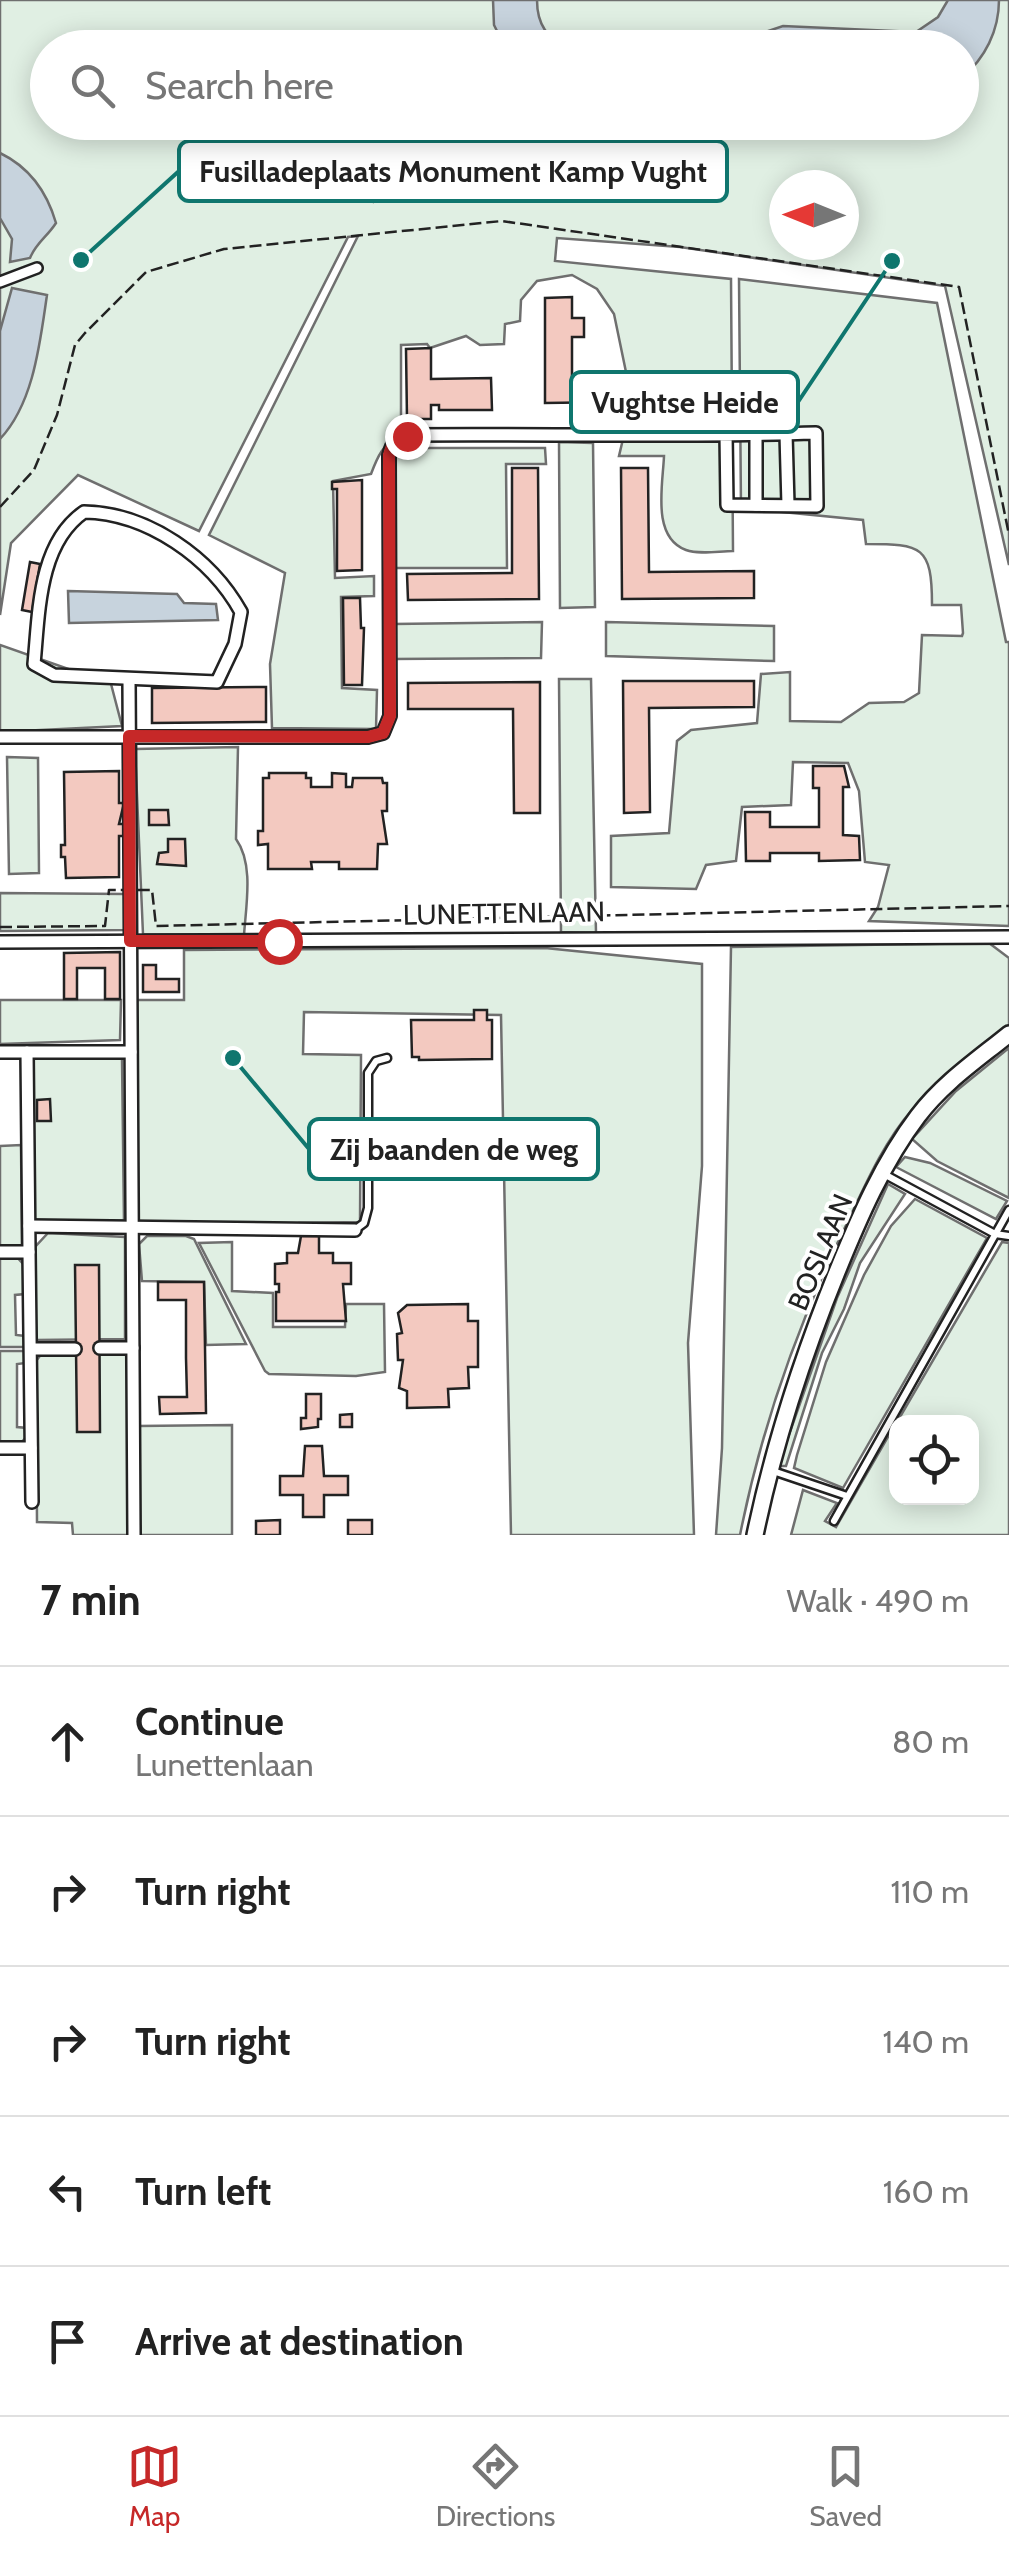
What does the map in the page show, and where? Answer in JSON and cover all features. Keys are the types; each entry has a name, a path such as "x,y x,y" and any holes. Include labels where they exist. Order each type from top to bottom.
{"main road":[{"name":"BOSLAAN","path":"755,1535 795,1382 830,1288 882,1173 928,1104 1009,1034"}],"street":[{"path":"0,282 37,268"},
{"path":"0,737 368,737 383,733 390,716 389,455 400,436 726,433 786,434 816,433 817,506 726,504 726,433"},
{"path":"756,433 756,505"},
{"path":"786,434 788,505"},
{"path":"84,512 99,512 184,546 226,586 242,612 235,644 217,682 129,680 54,674 34,664 48,559 69,522 84,512"},
{"path":"129,680 134,1535"},
{"name":"LUNETTENLAAN","path":"0,942 1009,937"},
{"path":"0,1052 131,1052"},
{"path":"28,1052 32,1502"},
{"path":"30,1226 355,1230"},
{"path":"0,1252 29,1252"},
{"path":"100,1348 133,1348"},
{"path":"31,1349 75,1349"},
{"path":"0,1448 31,1448"}],"lane":[{"path":"355,1230 364,1223 368,1208 368,1074 376,1062 386,1058"},
{"path":"882,1173 994,1234 1009,1236"},
{"path":"834,1521 1009,1210"},
{"path":"769,1470 847,1496"}],"green space":[{"path":"0,0 1009,0 1009,565 945,286 680,247 557,238 555,261 731,279 733,551 697,552 675,543 663,522 661,509 664,456 619,456 632,401 614,314 597,289 572,275 537,281 521,300 520,321 505,324 504,344 480,345 466,336 430,348 427,344 401,345 401,438 385,447 371,474 333,481 335,578 374,576 374,596 341,597 342,688 377,690 376,729 272,728 270,664 285,573 209,535 358,236 348,237 199,531 78,475 11,543 0,615"},
{"path":"739,279 937,303 1009,642 1009,926 869,921 878,907 889,865 865,862 859,791 848,763 793,762 791,805 742,807 736,861 706,865 696,889 611,887 611,836 669,833 677,741 691,730 757,723 761,674 790,672 790,721 841,722 869,703 904,702 919,693 922,635 963,633 961,605 932,605 930,571 920,552 900,545 866,544 863,520 741,508"},
{"path":"559,442 593,443 595,607 560,608"},
{"path":"545,448 546,464 506,464 507,568 388,568 395,449"},
{"path":"542,622 541,658 392,659 394,624"},
{"path":"606,622 774,626 774,661 606,656"},
{"path":"0,645 111,684 122,726 0,732"},
{"path":"559,679 591,679 596,933 561,932"},
{"path":"238,747 236,839 245,860 248,885 244,935 143,934 135,749"},
{"path":"7,757 38,758 39,873 9,874"},
{"path":"0,893 126,894 126,930 0,931"},
{"path":"989,943 1009,958 1009,1025 934,1087 885,1148 799,1333 759,1453 740,1535 716,1535 722,1448 731,947"},
{"path":"545,948 702,964 702,1166 688,1343 694,1535 511,1535 501,1015 304,1012 303,1054 361,1055 360,1222 282,1227 138,1226 136,1000 184,1000 184,950"},
{"path":"0,1000 121,1000 120,1040 0,1044"},
{"path":"1009,1048 1009,1198 937,1161 912,1139 956,1091"},
{"path":"32,1057 122,1059 124,1221 34,1221"},
{"path":"21,1145 22,1246 0,1246 0,1146"},
{"path":"905,1157 930,1163 1007,1201 996,1219 896,1167"},
{"path":"888,1184 905,1194 860,1263 844,1309 822,1353 786,1466 778,1466 837,1298"},
{"path":"915,1199 987,1238 843,1488 794,1468 797,1455 826,1362 864,1275 891,1226"},
{"path":"48,1233 125,1237 125,1339 36,1340 35,1247"},
{"path":"147,1236 194,1239 246,1344 206,1345 204,1282 142,1281 139,1244"},
{"path":"232,1242 232,1291 273,1293 273,1327 345,1327 346,1304 384,1304 385,1372 356,1376 265,1371 199,1243"},
{"path":"1002,1242 1009,1243 1009,1535 791,1535 803,1490 837,1503 825,1521 836,1527 889,1435 889,1505 979,1505 979,1415 901,1415"},
{"path":"0,1255 15,1255 24,1265 25,1294 15,1295 16,1335 25,1336 26,1347 0,1347"},
{"path":"0,1351 26,1351 26,1363 17,1364 17,1427 27,1428 27,1436 20,1444 0,1445"},
{"path":"129,1351 130,1535 73,1535 72,1523 37,1522 36,1361 43,1352"},
{"path":"232,1425 232,1535 138,1535 138,1426"}],"shaded area":[{"path":"493,0 537,0 546,30 496,30"},
{"path":"948,0 999,0 989,43 979,59 979,30 919,30 938,17"},
{"path":"783,26 872,30 771,30"},
{"path":"0,153 20,165 36,182 56,223 30,258 10,262 12,239 0,218"},
{"path":"12,288 47,295 28,390 0,439 0,331"},
{"path":"68,591 177,594 184,603 216,604 218,620 69,623"}],"building":[{"path":"572,297 572,318 584,318 584,337 572,337 572,376 614,376 614,402 545,403 545,298"},
{"path":"431,348 431,379 491,378 492,410 439,410 439,405 431,405 431,419 407,419 406,349"},
{"path":"512,468 538,468 539,599 408,600 407,574 512,573"},
{"path":"621,468 648,468 649,572 754,571 754,598 622,599"},
{"path":"362,480 362,570 337,571 337,489 332,489 332,482"},
{"path":"30,562 40,564 32,612 22,610"},
{"path":"343,598 360,598 364,628 362,685 344,685"},
{"path":"623,681 754,681 754,707 649,708 650,812 624,813"},
{"path":"540,682 540,813 514,813 513,709 408,709 408,683"},
{"path":"266,687 266,722 152,723 152,688"},
{"path":"813,766 844,766 849,787 843,787 843,835 859,836 860,860 819,861 819,853 770,853 770,861 746,861 745,812 770,812 770,827 819,827 819,788 813,788"},
{"path":"119,771 119,803 124,803 119,824 124,824 124,836 119,836 119,877 66,878 65,857 61,857 61,845 65,845 64,772"},
{"path":"269,773 306,773 306,778 311,778 311,787 332,787 332,773 346,774 346,787 352,787 353,778 382,778 387,783 387,811 382,811 387,844 378,844 377,869 339,869 339,862 311,862 312,869 268,869 268,844 258,845 258,831 263,831 263,778 269,778"},
{"path":"149,810 168,810 169,825 149,825"},
{"path":"168,839 185,839 186,866 157,864 159,853 168,852"},
{"path":"120,952 120,999 105,999 105,968 77,968 77,999 64,999 64,953"},
{"path":"143,965 156,965 156,979 179,979 179,992 143,992"},
{"path":"474,1010 487,1010 487,1020 492,1020 492,1059 412,1057 411,1020 474,1020"},
{"path":"50,1099 51,1121 37,1121 37,1100"},
{"path":"301,1236 319,1236 319,1253 333,1253 333,1263 351,1263 351,1284 343,1284 346,1321 276,1321 279,1284 275,1284 275,1264 287,1263 287,1253 298,1253"},
{"path":"75,1265 99,1265 100,1432 77,1432"},
{"path":"158,1282 204,1282 206,1413 160,1414 159,1397 187,1397 186,1300 158,1300"},
{"path":"468,1304 468,1321 478,1321 478,1367 468,1367 469,1388 448,1389 449,1407 407,1408 407,1391 399,1388 403,1360 398,1360 397,1334 402,1333 398,1313 407,1305"},
{"path":"306,1394 321,1394 321,1419 318,1427 301,1429 301,1418 306,1418"},
{"path":"352,1414 352,1427 340,1427 340,1415"},
{"path":"305,1446 322,1446 324,1476 348,1476 348,1495 324,1495 324,1517 303,1517 303,1495 280,1495 280,1476 303,1476"},
{"path":"280,1520 280,1535 256,1535 256,1521"},
{"path":"348,1520 372,1520 372,1535 348,1535"}],"railway":[{"path":"373,199 380,182"}],"fence":[{"path":"0,507 34,470 57,415 75,345 146,272 224,249 502,221 959,287 1009,535"},
{"path":"0,927 105,926 109,890 152,890 156,926 1009,906"}],"place":[{"name":"Fusilladeplaats Monument Kamp Vught","path":"81,260"},
{"name":"Vughtse Heide","path":"892,261"},
{"name":"Zij baanden de weg","path":"233,1058"}],"route":[{"path":"279,941 130,941 129,736 368,737 383,733 390,716 389,455 392,444 400,436 407,436"}]}
